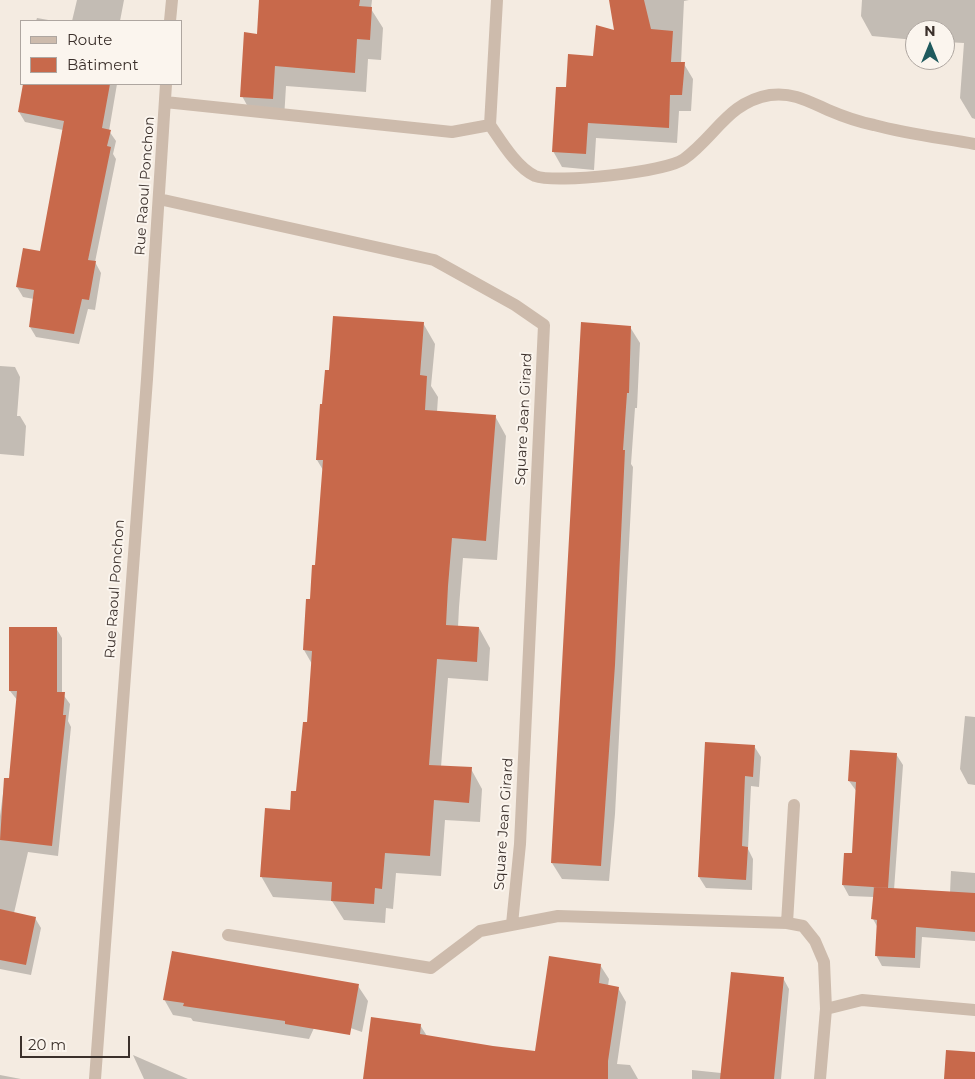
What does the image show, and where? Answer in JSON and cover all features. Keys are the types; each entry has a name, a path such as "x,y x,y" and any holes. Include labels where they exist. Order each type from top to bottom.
{"street":[{"path":"170,20 172,0"},
{"path":"497,0 490,125 512,157 535,176 571,180 658,168 682,160 707,138 729,113 747,101 772,95 798,95 828,110 874,125 975,144"},
{"name":"Rue Raoul Ponchon","path":"94,1079 166,85"},
{"name":"Rue Raoul Ponchon","path":"165,102 452,132 490,125"},
{"name":"Square Jean Girard","path":"159,199 434,260 515,305 544,325 520,844 512,924"},
{"path":"787,923 794,805"},
{"path":"228,935 430,968 480,931 558,916 787,923 803,926 815,941 824,962 826,1009 820,1079"},
{"path":"826,1009 862,1000 975,1010"}],"building":[{"path":"259,0 360,0 359,6 372,7 370,40 357,39 355,73 275,66 273,99 240,97 244,32 257,34"},
{"path":"609,0 644,0 651,29 673,31 671,62 685,62 682,95 670,95 669,128 588,123 586,154 552,152 556,87 566,87 568,54 593,56 596,25 614,30"},
{"path":"23,85 110,85 102,128 111,130 107,146 111,147 88,260 96,261 89,300 82,299 74,334 29,327 34,290 16,287 23,248 40,251 64,121 18,112"},
{"path":"333,316 424,322 420,375 427,376 425,410 496,415 486,541 452,538 448,586 446,625 479,627 477,662 437,659 429,765 472,767 469,803 434,800 430,856 385,853 382,889 375,888 374,904 331,901 332,882 260,877 265,808 290,810 291,791 296,791 303,722 307,722 312,651 303,650 306,599 310,599 312,565 315,565 323,460 316,460 320,404 322,404 325,370 329,370"},
{"path":"581,322 631,326 629,393 627,393 623,450 625,450 615,665 601,866 551,863"},
{"path":"9,627 57,627 57,692 65,692 63,715 66,715 52,846 0,840 4,778 9,778 17,691 9,691"},
{"path":"705,742 755,745 753,777 745,776 742,846 748,847 746,880 698,877"},
{"path":"850,750 897,753 888,888 842,885 844,853 852,853 856,782 848,781"},
{"path":"874,887 975,893 975,932 916,927 915,958 875,956 877,920 871,919"},
{"path":"0,909 36,917 26,965 0,960"},
{"path":"172,951 359,984 350,1035 285,1024 285,1021 183,1006 184,1003 163,1000"},
{"path":"549,956 601,964 599,983 619,987 608,1061 608,1079 363,1079 371,1017 421,1024 420,1034 535,1051"},
{"path":"731,972 784,977 774,1079 720,1079"},
{"path":"946,1050 975,1052 975,1079 944,1079"}]}
